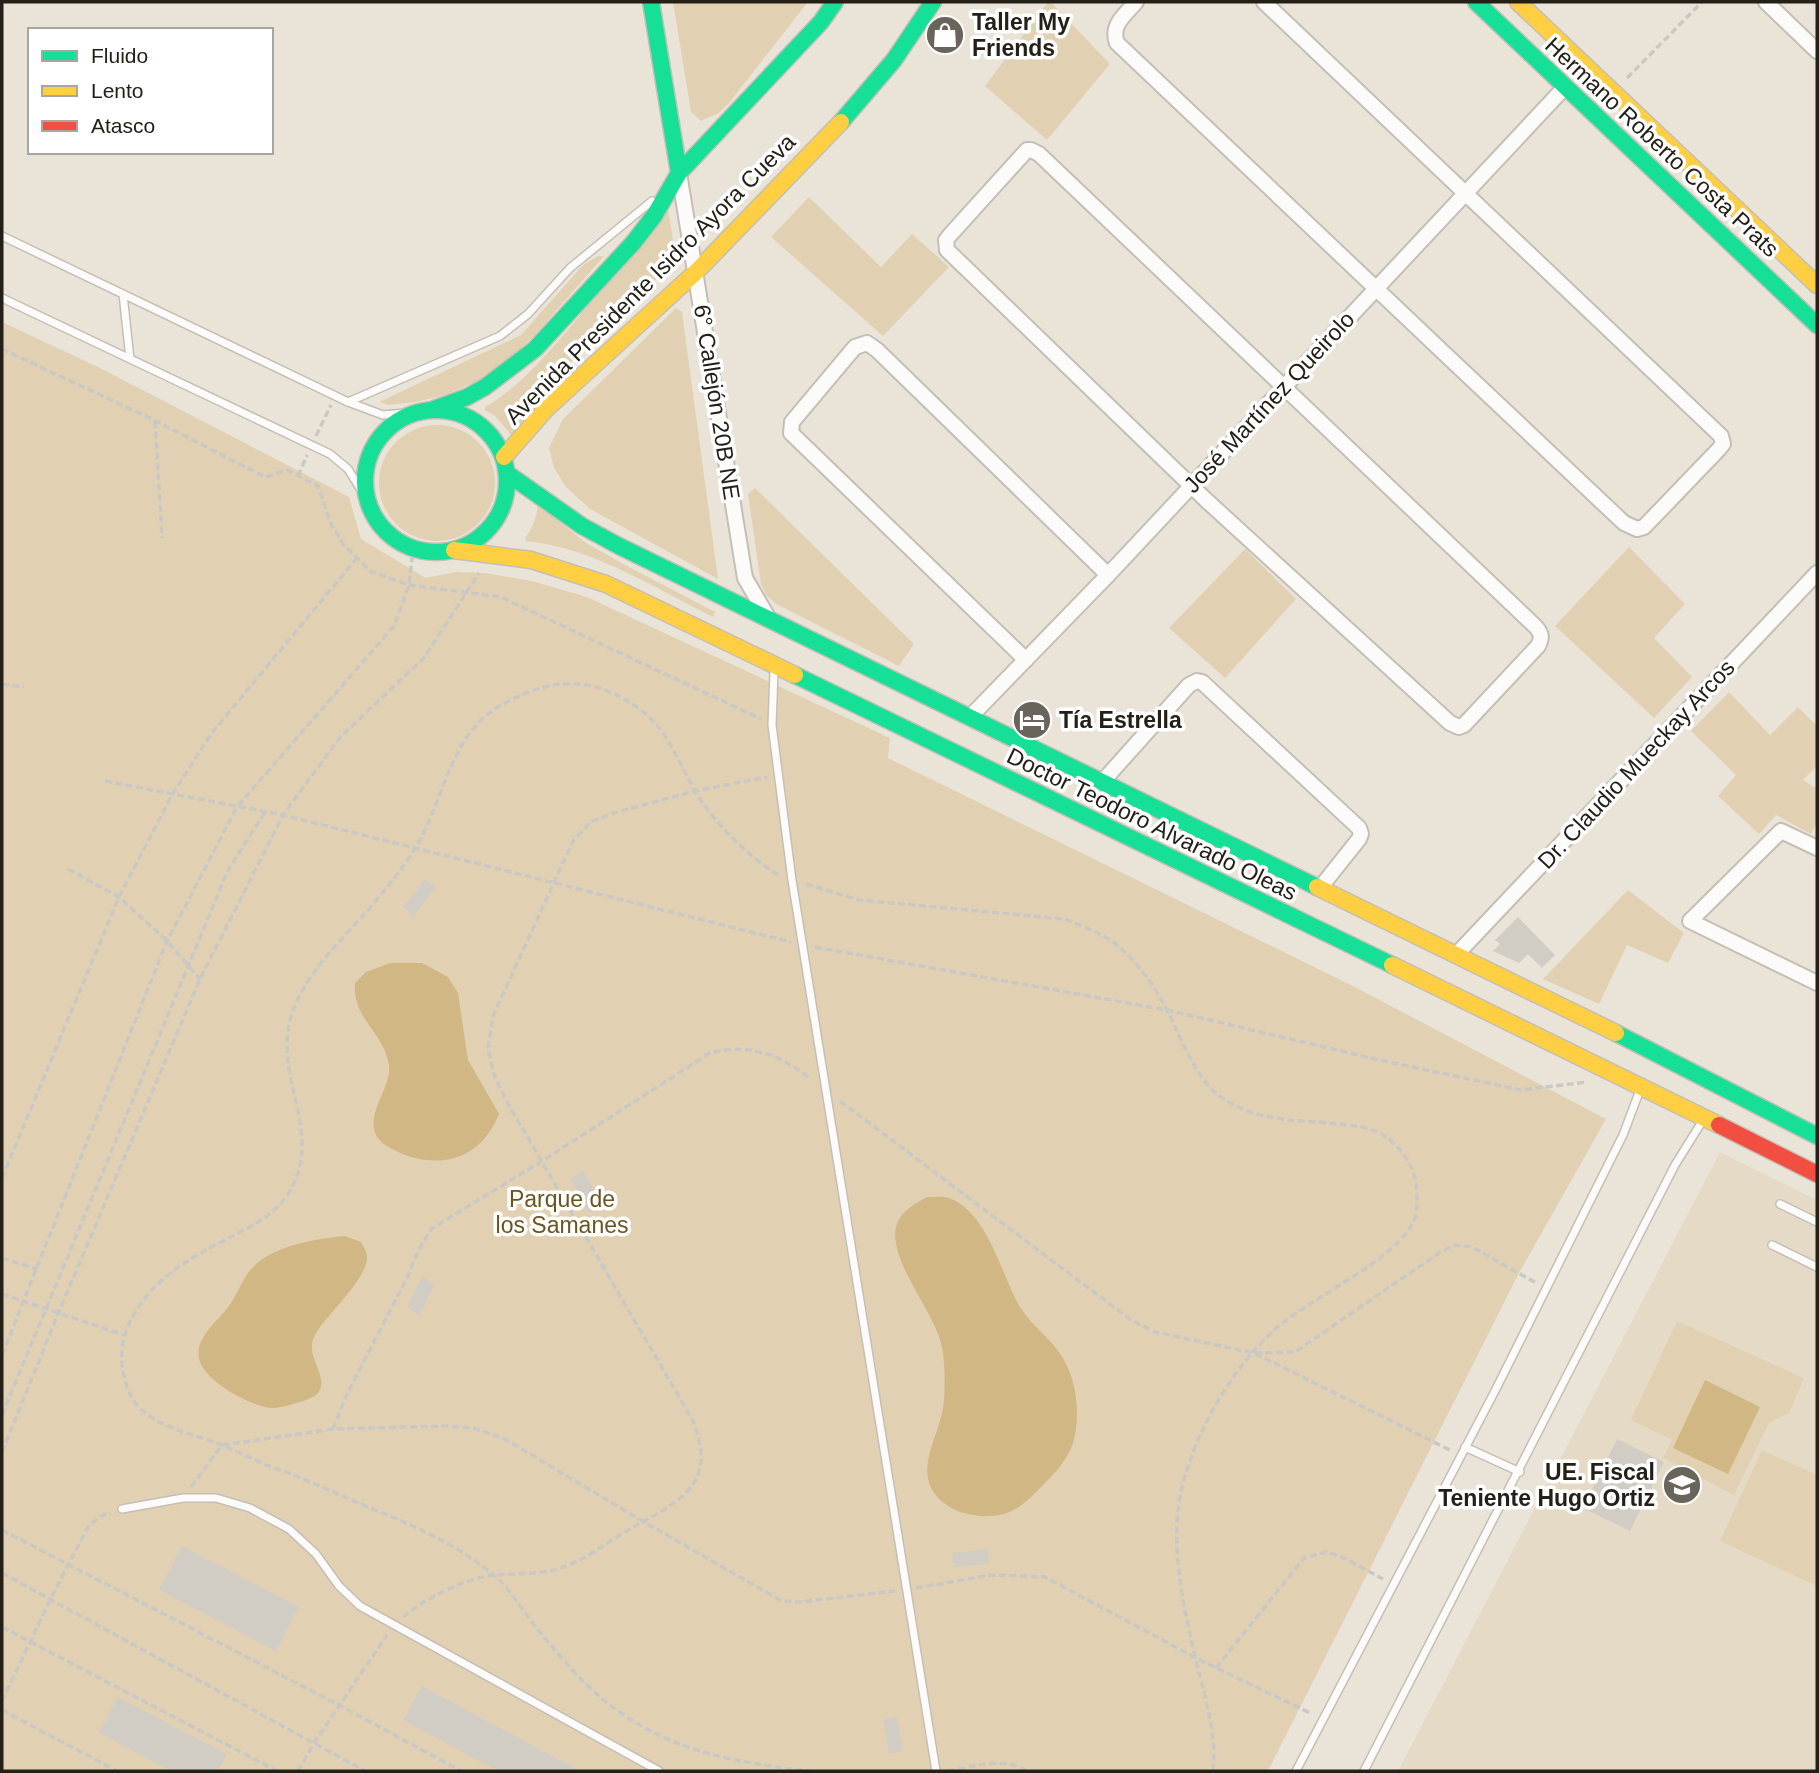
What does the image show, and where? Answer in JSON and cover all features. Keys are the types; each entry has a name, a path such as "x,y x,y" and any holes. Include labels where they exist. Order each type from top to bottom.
{"main road":[{"path":"651,2 676,177"},
{"name":"Avenida Presidente Isidro Ayora Cueva","path":"434,409 485,387 535,349 633,243 654,216 676,177 821,22 835,2"},
{"name":"Avenida Presidente Isidro Ayora Cueva","path":"504,457 546,409 696,272 854,108 894,60 933,2"},
{"name":"Hermano Roberto Costa Prats","path":"1476,2 1817,326"},
{"name":"Hermano Roberto Costa Prats","path":"1518,2 1817,285"},
{"path":"434,409 456,412 485,429 504,457 508,474 508,491 503,507 484,535 454,550 438,552 400,543 380,525 368,501 365,483 367,464 373,447 384,431 416,412 434,409"},
{"path":"523,434 525,458 541,495"},
{"name":"Doctor Teodoro Alvarado Oleas","path":"508,474 582,526 619,546 1658,1054 1817,1136"},
{"name":"Doctor Teodoro Alvarado Oleas","path":"454,550 531,560 597,581 1817,1174"}],"street":[{"path":"1136,2 1115,26 1114,34 1118,43 1345,261 1630,527 1644,527 1719,449 1723,444 1721,436 1264,2"},
{"path":"1766,2 1817,51"},
{"name":"José Martínez Queirolo","path":"971,716 1108,575 1565,87"},
{"path":"1031,149 1282,387 1541,634 1538,646 1464,725 1459,727 1450,723 1190,485 947,250 946,240 1024,152 1031,149"},
{"name":"6° Callejón 20B NE","path":"676,177 696,272 745,578 763,611 775,621"},
{"path":"1026,660 791,433 792,422 855,347 867,343 877,349 1108,575"},
{"name":"Dr. Claudio Mueckay Arcos","path":"1456,955 1817,573"},
{"path":"1103,781 1189,685 1202,682 1359,828 1359,839 1320,888"},
{"path":"1817,848 1781,831 1690,921 1817,983"}],"lane":[{"path":"348,402 500,336 528,314 570,268 635,216 676,177"},
{"path":"2,236 348,402 383,415 416,412"},
{"path":"123,294 130,359"},
{"path":"2,298 330,454 348,468 368,501"},
{"path":"774,666 772,725 793,880 936,1771"},
{"path":"1296,1771 1546,1288 1623,1135 1641,1087"},
{"path":"1364,1771 1520,1472 1675,1165 1704,1118"},
{"path":"1780,1204 1817,1222"},
{"path":"1772,1245 1817,1267"},
{"path":"1465,1447 1520,1472"},
{"path":"121,1509 183,1498 216,1498 250,1508 289,1529 316,1554 339,1586 360,1606 659,1771"}],"path":[{"path":"1614,92 1702,2"},
{"path":"2,349 155,420 265,477 286,470 318,486 331,524 343,544 370,571 409,585 501,597 772,725"},
{"path":"155,420 162,538"},
{"path":"2,1355 167,941 237,807 394,626 409,585 412,548"},
{"path":"2,1452 200,979 283,815 341,736 424,658 492,554"},
{"path":"2,1178 119,897 172,795 211,734 356,559"},
{"path":"2,684 24,688"},
{"path":"810,1771 723,1758 650,1733 607,1703 565,1663 494,1575 427,1531 222,1445 172,1427 144,1413 131,1396 124,1375 124,1335 140,1304 155,1286 194,1257 262,1220 289,1193 303,1145 286,1058 288,1031 296,1004 323,962 392,882 416,847 456,758 475,726 510,699 561,684 595,687 636,706 663,732 695,791 720,825 752,856 776,874 859,900 1065,919 1108,939 1125,953 1156,992 1179,1039 1215,1093 1239,1108 1262,1116 1362,1126 1382,1133 1401,1150 1415,1176 1417,1194 1415,1217 1405,1236 1374,1263 1303,1306 1269,1335 1232,1378 1204,1427 1181,1488 1178,1525 1179,1579 1211,1717 1213,1771"},
{"path":"298,1771 394,1625 419,1604 460,1585 494,1575 515,1576 558,1569 671,1507 692,1488 701,1460 698,1432 507,1102 494,1075 488,1049 493,1016 573,841 591,822 610,814 695,791 778,775"},
{"path":"105,781 283,815 556,881 803,945 1167,1010 1521,1090 1624,1078"},
{"path":"2,1415 228,870 265,812"},
{"path":"68,869 119,897 167,941 200,979"},
{"path":"1254,1353 1295,1352 1442,1251 1455,1245 1472,1247 1546,1288"},
{"path":"2,1258 37,1269"},
{"path":"2,1294 124,1335"},
{"path":"183,1498 222,1445 333,1429 447,1426 473,1428 505,1439 782,1601 800,1602 906,1590 991,1575 1045,1577 1196,1658 1323,1720"},
{"path":"2,1701 88,1527 100,1516 121,1509"},
{"path":"2,1530 461,1771"},
{"path":"1216,1668 1304,1558 1326,1552 1342,1557 1393,1586"},
{"path":"2,1573 365,1771"},
{"path":"2,1628 277,1771"},
{"path":"2,1710 117,1771"},
{"path":"945,1771 1003,1763 1016,1765 1027,1771"}],"shaded area":[{"path":"390,963 422,963 448,977 458,993 468,1060 499,1114 484,1139 463,1155 437,1161 423,1160 396,1151 377,1137 374,1119 387,1083 389,1065 381,1043 358,1006 355,983 366,972"},
{"name":"UE. Fiscal Teniente Hugo Ortiz","path":"1720,1152 1817,1200 1817,1771 1398,1771"},
{"path":"927,1197 949,1198 974,1216 984,1230 1020,1307 1061,1355 1074,1386 1077,1421 1068,1454 1054,1474 1031,1497 1019,1507 999,1515 959,1512 935,1495 929,1482 929,1456 944,1400 943,1353 938,1333 904,1268 895,1237 902,1215"},
{"path":"345,1236 361,1242 367,1254 366,1263 357,1281 313,1339 312,1351 321,1378 320,1390 316,1395 294,1404 271,1408 240,1397 209,1376 199,1359 200,1345 256,1264 279,1250 320,1239"},
{"path":"1705,1380 1760,1407 1728,1474 1673,1448"}],"green space":[{"path":"673,2 808,2 729,103 719,113 701,121 691,112"},
{"path":"1048,2 1051,2 1110,64 1047,140 985,86"},
{"path":"809,197 881,267 912,234 949,267 883,336 771,237"},
{"path":"667,202 676,260 588,344 544,391 514,438 485,407 516,384 551,349"},
{"path":"598,256 604,256 535,335 490,376 444,395 416,402 389,405 379,402 521,335 583,265"},
{"path":"676,308 682,312 718,579 590,509 566,487 554,468 549,448 563,419"},
{"name":"Parque de los Samanes","path":"2,322 100,368 349,497 361,539 426,578 455,572 485,573 532,581 587,597 890,738 888,758 1353,986 1606,1119 1519,1273 1268,1771 2,1771"},
{"path":"437,425 459,429 478,442 491,461 495,483 491,505 478,524 459,537 437,541 415,537 396,524 383,505 379,483 383,461 396,442 415,429"},
{"path":"755,488 914,644 899,666 776,604 766,595 761,584 748,494"},
{"path":"538,505 586,543 715,612 713,617 599,560 551,545 526,541"},
{"path":"1629,547 1685,604 1654,638 1692,677 1654,718 1555,626"},
{"path":"1245,549 1296,599 1225,678 1169,628"},
{"path":"1729,692 1770,735 1798,707 1817,726 1817,766 1803,780 1817,789 1817,822 1811,834 1776,815 1759,834 1718,796 1736,775 1691,731"},
{"path":"1628,890 1684,933 1668,963 1627,945 1599,1004 1543,979"},
{"path":"1677,1321 1804,1378 1789,1413 1769,1423 1734,1495 1663,1458 1672,1440 1631,1420"},
{"path":"1762,1450 1817,1475 1817,1586 1720,1541"}],"building":[{"path":"425,879 436,888 414,916 403,907"},
{"path":"1518,917 1555,955 1542,968 1528,954 1519,963 1493,951 1500,944 1495,940"},
{"path":"583,1171 602,1204 589,1212 570,1179"},
{"path":"422,1277 435,1284 420,1315 407,1308"},
{"path":"1617,1439 1664,1462 1630,1531 1583,1508"},
{"path":"182,1546 299,1607 276,1651 159,1590"},
{"path":"988,1549 989,1564 954,1567 952,1553"},
{"path":"422,1686 580,1771 498,1771 403,1720"},
{"path":"117,1697 227,1754 218,1771 172,1771 99,1733"},
{"path":"897,1717 903,1751 889,1754 883,1719"}],"traffic: fast":[{"path":"651,2 679,173"},
{"path":"434,409 485,387 535,349 633,243 654,216 679,173 821,22 835,2"},
{"path":"841,122 894,60 933,2"},
{"path":"1476,2 1817,325"},
{"path":"436,410 463,415 486,431 502,454 507,481 502,508 486,531 463,547 436,552 409,547 386,531 370,508 365,481 370,454 386,431 409,415 436,410"},
{"path":"508,474 582,526 619,546 1317,887"},
{"path":"795,675 1392,965"},
{"path":"1616,1033 1817,1136"}],"traffic: slow":[{"path":"1518,2 1817,285"},
{"path":"504,457 546,409 696,272 841,122"},
{"path":"454,550 531,560 606,584 795,675"},
{"path":"1317,887 1616,1033"},
{"path":"1392,965 1719,1125"}],"traffic: jam":[{"path":"1719,1125 1817,1174"}],"place":[{"name":"Taller My Friends","path":"945,35"},
{"name":"Tía Estrella","path":"1032,720"},
{"name":"UE. Fiscal Teniente Hugo Ortiz","path":"1682,1485"}]}
